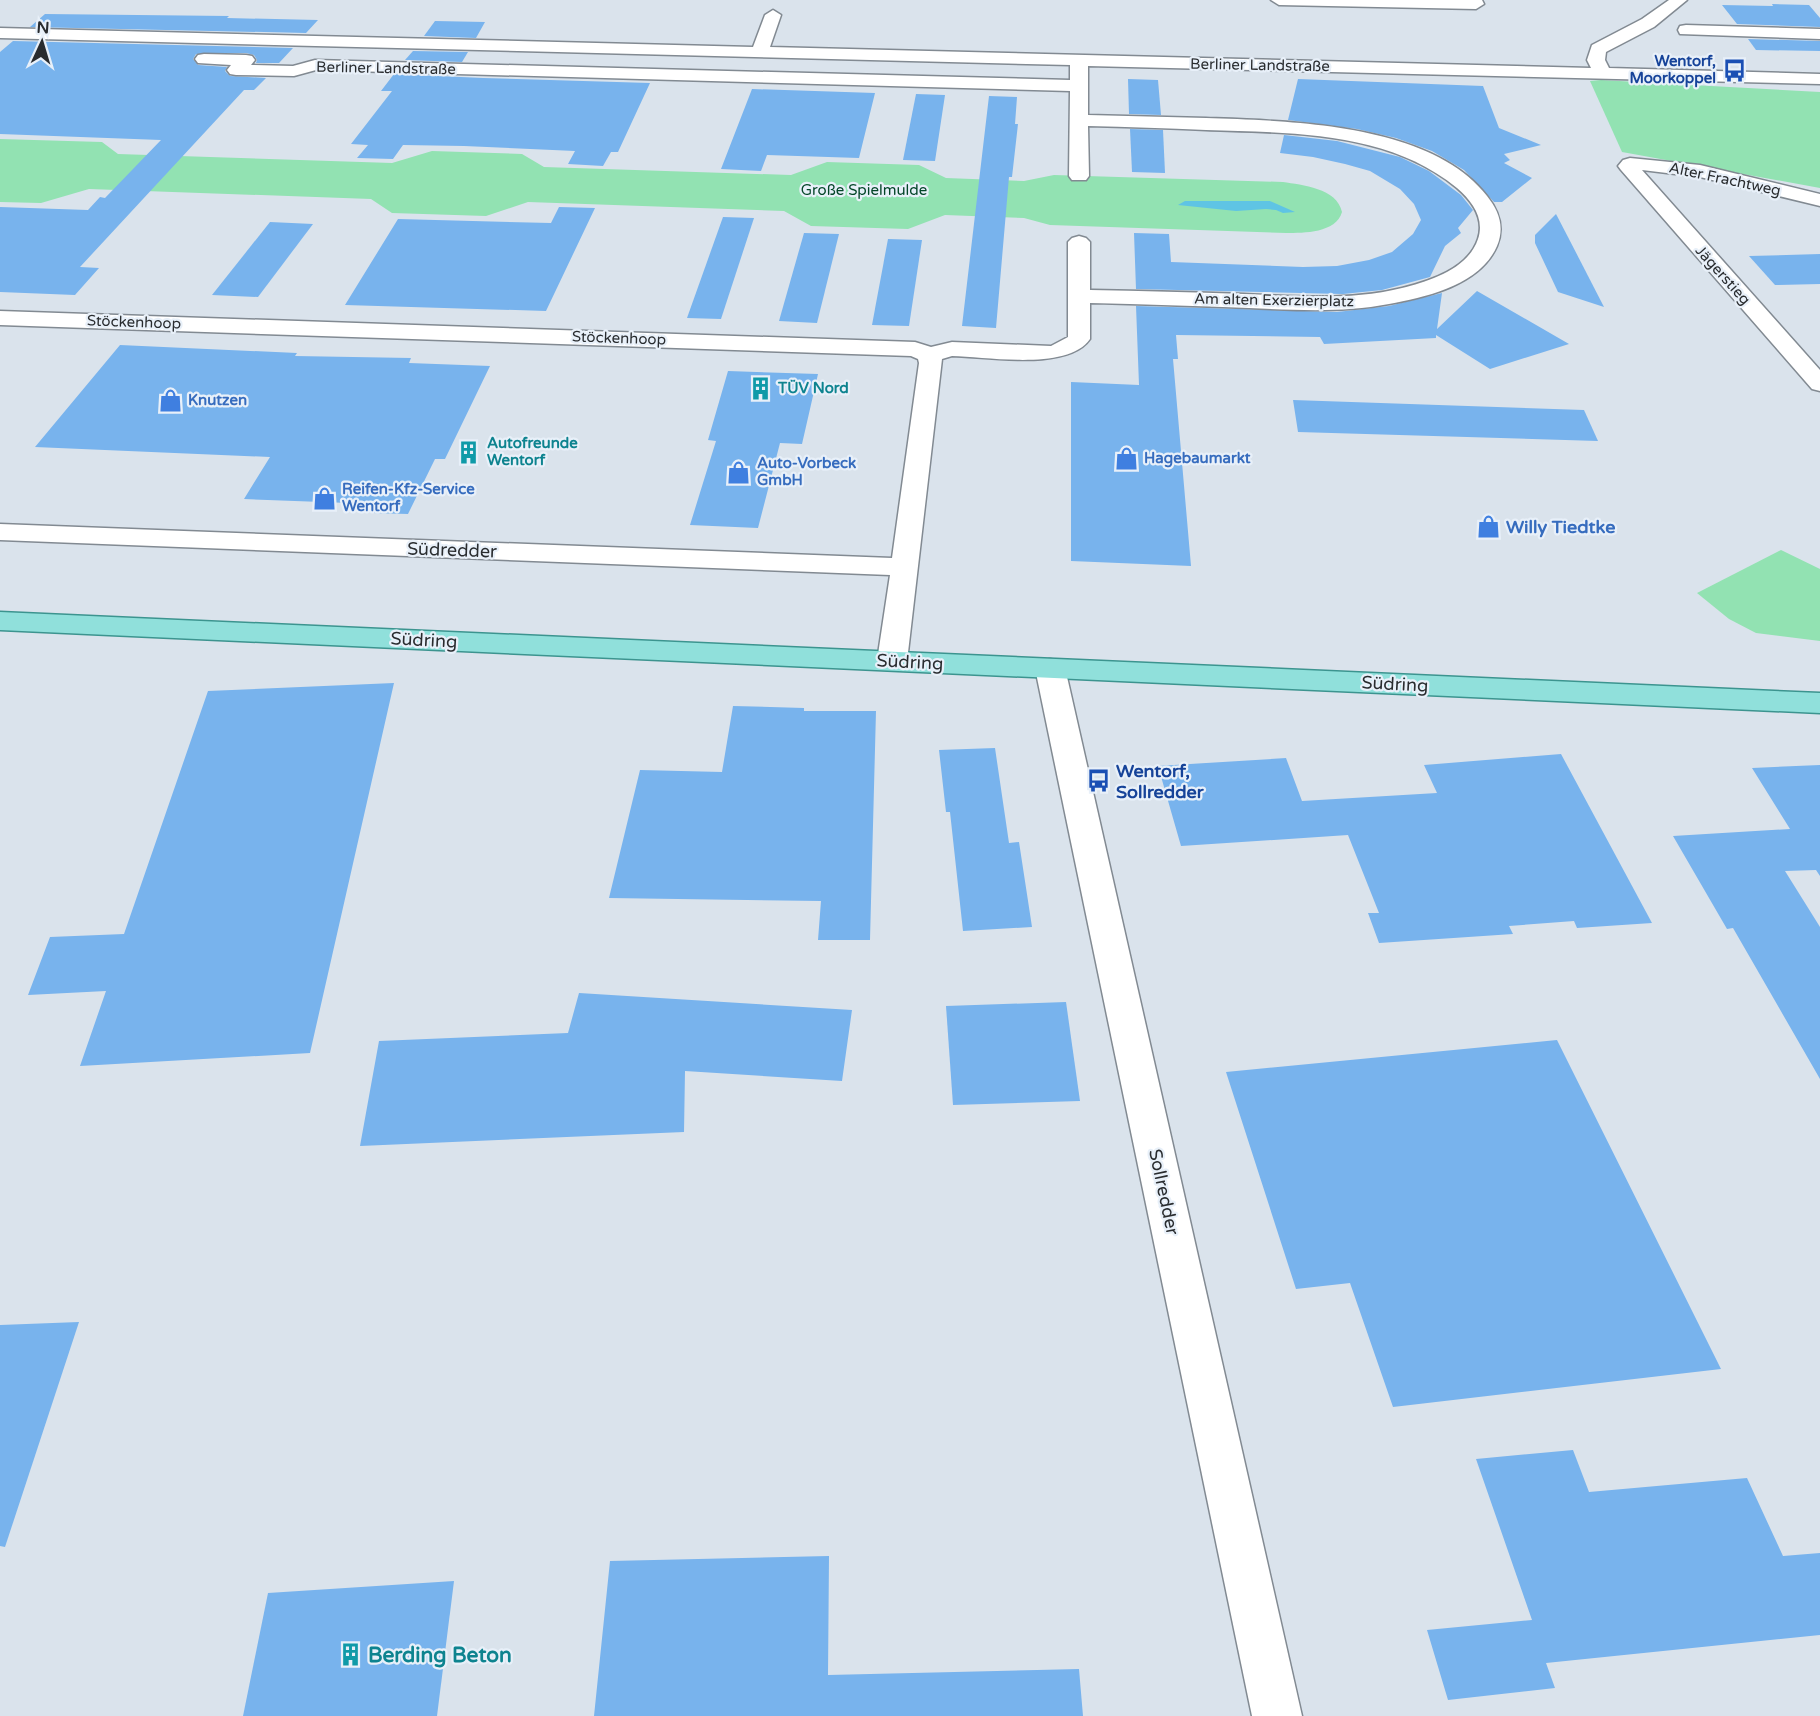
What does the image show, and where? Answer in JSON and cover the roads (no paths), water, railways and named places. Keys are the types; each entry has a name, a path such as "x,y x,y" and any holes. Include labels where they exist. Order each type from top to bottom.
{"main road":[{"name":"Südring","path":"0,621 1820,703"}],"street":[{"path":"1279,0 1476,4 1474,0"},
{"path":"1603,74 1596,60 1598,50 1648,23 1679,0"},
{"path":"760,52 773,15"},
{"path":"1686,30 1820,34"},
{"name":"Berliner Landstraße","path":"0,33 1820,79"},
{"path":"689,76 700,51"},
{"name":"Berliner Landstraße","path":"188,58 246,60 236,70 294,71 315,65 1079,86"},
{"path":"1079,60 1079,176"},
{"name":"Am alten Exerzierplatz","path":"1079,120 1287,126 1374,141 1432,162 1468,186 1484,204 1491,223 1491,232 1484,251 1477,260 1455,275 1425,288 1388,298 1322,304 1079,296"},
{"name":"Alter Frachtweg","path":"1630,164 1691,170 1820,200"},
{"name":"Jägerstieg","path":"1630,164 1632,172 1642,184 1820,384"},
{"path":"892,661 931,363 929,355 952,348 1053,353 1068,348 1079,339 1079,242"},
{"name":"Stöckenhoop","path":"0,318 915,349 929,355"},
{"name":"Südredder","path":"0,532 903,567"},
{"name":"Sollredder","path":"1050,668 1277,1716"}],"water":[{"path":"1185,201 1270,201 1295,212 1283,213 1266,209 1236,211 1178,205"}],"place":[{"name":"Wentorf, Moorkoppel","path":"1734,70"},
{"name":"TÜV Nord","path":"760,388"},
{"name":"Knutzen","path":"170,400"},
{"name":"Autofreunde Wentorf","path":"469,452"},
{"name":"Hagebaumarkt","path":"1126,458"},
{"name":"Auto-Vorbeck GmbH","path":"739,472"},
{"name":"Reifen-Kfz-Service Wentorf","path":"324,498"},
{"name":"Willy Tiedtke","path":"1488,527"},
{"name":"Wentorf, Sollredder","path":"1098,781"},
{"name":"Berding Beton","path":"350,1655"}],"park label":[{"name":"Große Spielmulde","path":"864,190"}]}
